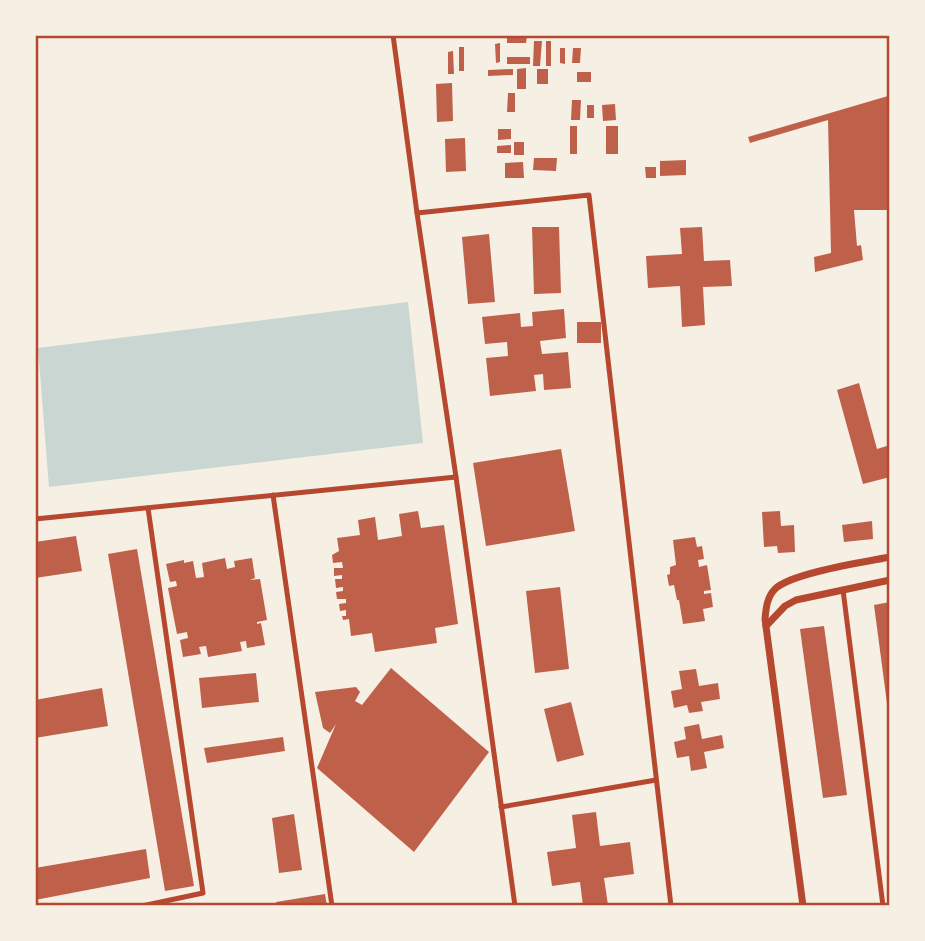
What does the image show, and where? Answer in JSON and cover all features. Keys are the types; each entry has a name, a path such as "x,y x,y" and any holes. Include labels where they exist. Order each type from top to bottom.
{"street":[{"path":"803,906 765,619 766,603 775,589 795,577 890,557"},
{"path":"766,626 785,606 796,600 890,580"}],"lane":[{"path":"393,35 515,906"},
{"path":"417,213 590,195 671,906"},
{"path":"35,519 456,477"},
{"path":"273,495 332,906"},
{"path":"142,906 177,903 203,893 148,508"},
{"path":"843,590 883,906"},
{"path":"501,807 656,779"}],"shaded area":[{"path":"408,302 423,443 49,487 38,348"}],"building":[{"path":"507,36 527,36 526,43 507,43"},
{"path":"534,41 542,41 540,66 533,66"},
{"path":"546,41 551,41 551,66 546,66"},
{"path":"500,43 500,62 496,63 495,44"},
{"path":"459,47 464,47 464,71 459,71"},
{"path":"560,48 565,48 565,64 560,63"},
{"path":"573,48 581,48 580,63 572,63"},
{"path":"453,51 454,74 448,74 448,52"},
{"path":"507,57 530,57 530,64 507,64"},
{"path":"526,68 526,89 517,89 517,69"},
{"path":"513,69 513,75 488,76 488,70"},
{"path":"537,69 548,69 548,84 537,84"},
{"path":"577,72 591,72 591,82 577,82"},
{"path":"452,83 453,121 437,122 436,84"},
{"path":"508,93 515,93 515,112 507,112"},
{"path":"888,96 890,210 854,210 857,246 861,245 863,260 815,272 814,257 831,253 828,120 750,143 748,137"},
{"path":"572,100 581,100 580,120 571,120"},
{"path":"615,104 616,120 603,121 602,105"},
{"path":"587,105 594,105 594,118 587,118"},
{"path":"570,126 577,126 577,154 570,154"},
{"path":"606,126 618,126 618,154 606,154"},
{"path":"498,129 511,129 511,139 498,140"},
{"path":"465,138 466,171 446,172 445,139"},
{"path":"514,142 524,142 524,155 514,155"},
{"path":"511,145 511,153 497,153 497,146"},
{"path":"534,158 557,158 556,171 533,170"},
{"path":"686,160 686,175 660,176 660,161"},
{"path":"523,162 524,178 505,178 505,163"},
{"path":"645,167 656,167 656,178 646,178"},
{"path":"532,227 559,227 561,293 534,294"},
{"path":"702,227 704,261 730,260 732,286 703,287 705,325 682,327 680,286 648,288 646,256 682,254 680,228"},
{"path":"489,234 495,302 468,304 462,237"},
{"path":"564,309 566,338 540,341 542,354 568,352 571,388 544,390 543,374 534,375 536,391 490,396 486,358 508,356 507,342 485,344 482,317 520,313 521,327 533,326 532,312"},
{"path":"577,322 601,322 601,343 577,343"},
{"path":"859,383 877,449 890,445 890,477 863,484 837,390"},
{"path":"561,449 575,531 486,546 473,463"},
{"path":"418,511 421,528 444,525 458,624 435,628 437,643 375,652 372,633 351,636 349,619 343,620 342,616 346,616 346,610 340,611 339,604 346,603 346,599 337,599 336,592 343,591 343,587 336,588 335,579 342,579 342,575 334,576 334,568 343,568 342,562 333,563 332,555 339,551 337,538 360,535 358,520 375,517 378,540 402,536 399,514"},
{"path":"780,511 781,526 794,525 795,552 778,553 777,546 764,547 762,512"},
{"path":"872,521 873,539 844,542 842,525"},
{"path":"76,536 82,571 35,578 35,542"},
{"path":"695,537 697,547 702,546 704,559 698,560 699,567 707,565 711,590 704,591 704,594 711,593 713,607 703,609 705,621 683,624 679,600 674,585 669,586 667,575 670,574 670,567 676,565 673,540"},
{"path":"137,549 194,886 165,891 108,554"},
{"path":"225,558 227,569 235,567 234,561 252,558 255,578 250,580 260,579 267,620 257,622 261,623 265,645 247,648 246,641 240,642 242,651 208,657 206,646 199,647 201,654 183,657 180,640 188,638 187,632 177,634 168,588 177,586 176,581 170,582 166,564 193,561 196,578 204,577 202,563"},
{"path":"560,587 569,669 535,673 526,591"},
{"path":"890,602 890,711 888,711 874,605"},
{"path":"824,626 847,795 823,798 800,629"},
{"path":"391,668 489,752 414,852 317,768 336,724 330,733 323,728 315,692 356,687 360,692 355,701 362,705"},
{"path":"696,669 699,686 718,683 720,699 701,702 703,711 689,713 687,705 674,708 671,691 682,689 679,671"},
{"path":"256,673 259,702 202,708 199,678"},
{"path":"102,688 108,726 35,738 35,700"},
{"path":"571,702 584,755 557,762 544,709"},
{"path":"699,724 702,739 722,735 724,748 704,752 707,768 691,771 689,756 677,758 674,742 686,739 684,727"},
{"path":"283,737 285,751 207,763 204,748"},
{"path":"596,812 600,846 630,842 634,874 604,878 608,905 583,906 580,882 552,886 547,852 576,848 572,815"},
{"path":"294,814 302,870 279,873 272,818"},
{"path":"146,849 150,878 35,900 35,868"},
{"path":"325,894 327,906 277,906 276,902"}]}
